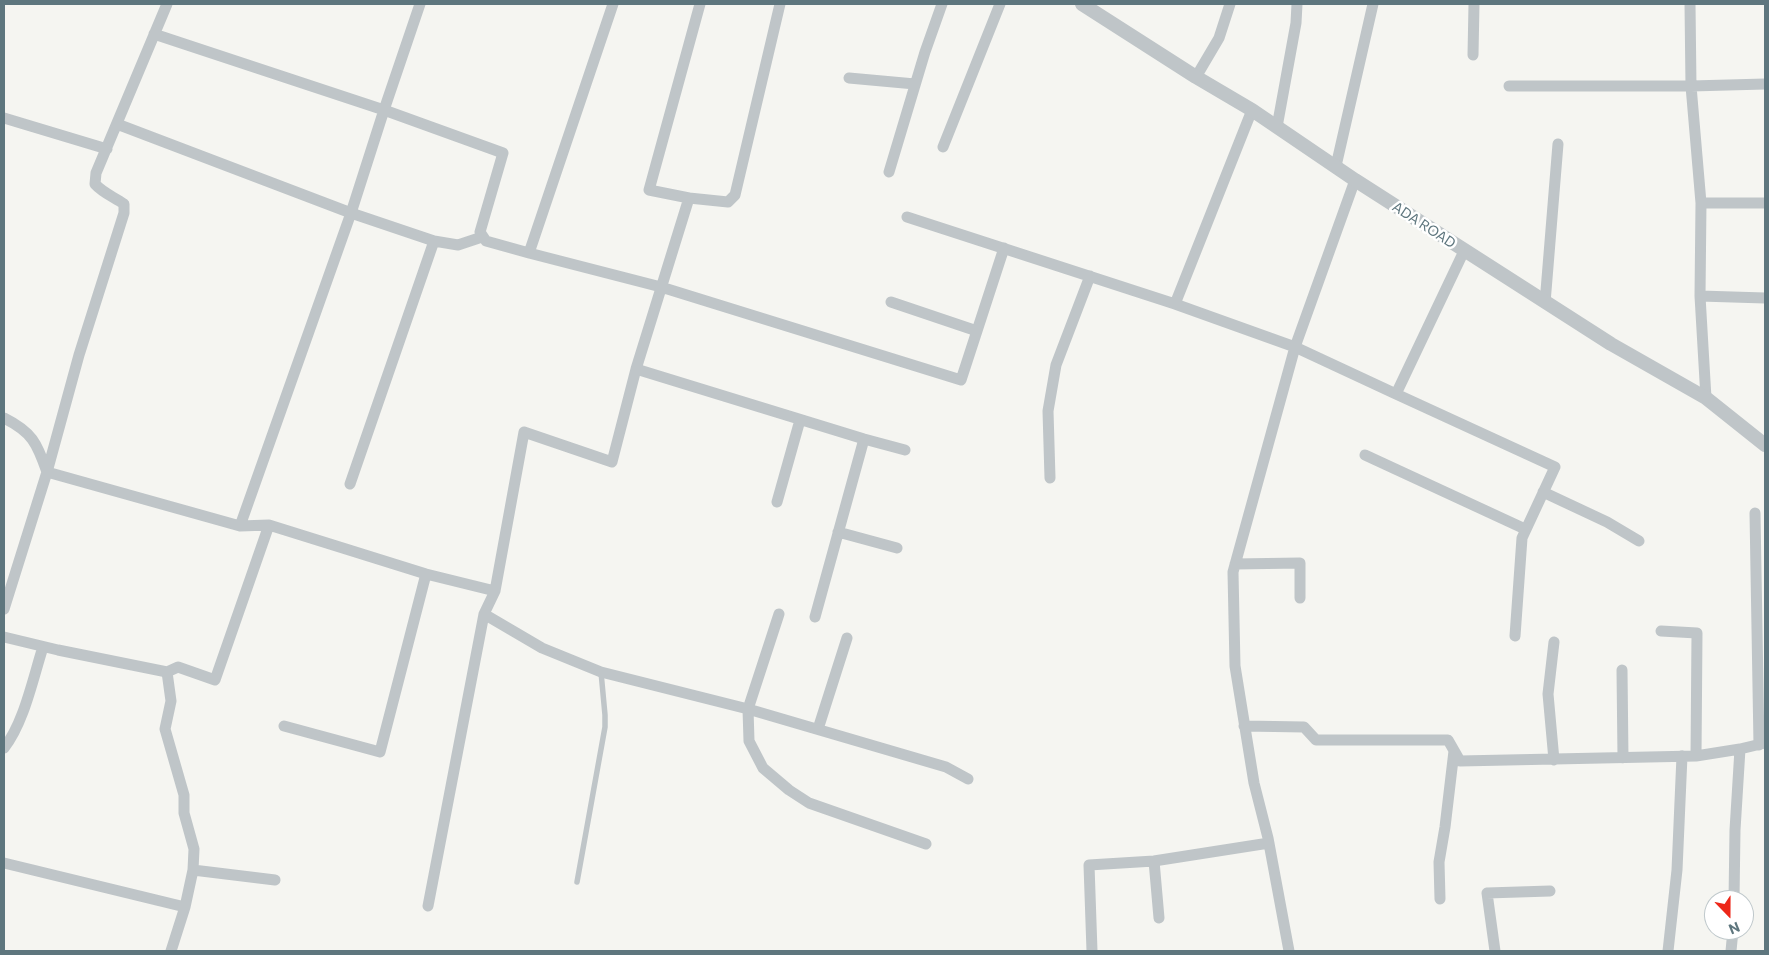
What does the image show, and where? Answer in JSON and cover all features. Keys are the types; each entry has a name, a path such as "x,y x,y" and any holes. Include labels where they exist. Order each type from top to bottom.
{"street":[{"path":"4,609 47,472 79,355 124,213 124,204 103,192 95,184 96,173 167,4"},
{"path":"240,526 351,213 420,4"},
{"path":"529,253 613,4"},
{"path":"700,4 649,190 689,198 728,202 735,196 780,4"},
{"path":"888,172 942,4"},
{"path":"943,147 1000,4"},
{"path":"1196,77 1220,38 1230,4"},
{"path":"1276,127 1296,23 1297,4"},
{"path":"1336,166 1373,4"},
{"path":"1473,55 1474,4"},
{"path":"1690,4 1691,86 1701,203 1700,296 1706,398"},
{"name":"ADA ROAD","path":"1086,5 1196,77 1252,110 1464,251 1611,344 1706,398 1765,445"},
{"path":"154,34 384,110 503,153 480,232 486,241 661,286 961,380 1004,248"},
{"path":"849,78 915,84"},
{"path":"1509,86 1765,84"},
{"path":"1175,304 1252,110"},
{"path":"4,118 106,149"},
{"path":"117,124 351,213 434,241 458,245 482,237"},
{"path":"1545,302 1558,144"},
{"path":"1289,951 1269,843 1254,783 1235,666 1233,572 1295,346 1356,180"},
{"path":"428,906 484,614 494,591 524,432 612,462 636,369 689,198"},
{"path":"1701,203 1765,203"},
{"path":"907,217 1175,304 1295,346 1555,467 1522,538 1515,636"},
{"path":"350,484 434,241"},
{"path":"1396,394 1464,251"},
{"path":"1050,478 1048,412 1056,365 1090,276"},
{"path":"1700,296 1765,298"},
{"path":"891,302 977,331"},
{"path":"636,369 800,420 905,450"},
{"path":"4,418 15,423 29,434 38,447 47,472"},
{"path":"777,502 800,420"},
{"path":"815,617 864,439"},
{"path":"1365,455 1526,529"},
{"path":"47,472 240,526 270,525 426,574 494,591"},
{"path":"1543,492 1607,522 1638,541"},
{"path":"1244,726 1304,727 1316,740 1448,740 1460,761 1696,756 1762,744 1755,513"},
{"path":"4,636 168,672 178,667 215,680 270,525"},
{"path":"838,532 897,548"},
{"path":"1235,564 1300,563 1300,598"},
{"path":"284,726 380,752 426,574"},
{"path":"484,614 542,648 601,672 748,709 818,729 946,767 968,780"},
{"path":"779,614 748,709 749,740 763,768 788,790 809,803 926,844"},
{"path":"1661,631 1697,633 1696,756"},
{"path":"818,729 847,638"},
{"path":"1554,642 1548,694 1554,760"},
{"path":"4,748 14,734 19,722 43,646"},
{"path":"1622,670 1624,758"},
{"path":"168,672 170,701 165,729 184,795 184,813 194,849 194,870 171,951"},
{"path":"1734,890 1735,830 1740,749"},
{"path":"1440,899 1439,862 1454,751"},
{"path":"1668,951 1677,870 1682,756"},
{"path":"1092,951 1089,865 1154,861 1269,843"},
{"path":"1154,861 1159,918"},
{"path":"4,863 185,906"},
{"path":"194,870 275,880"},
{"path":"1495,951 1487,893 1550,891"}],"lane":[{"path":"577,882 605,727 601,672"}]}
